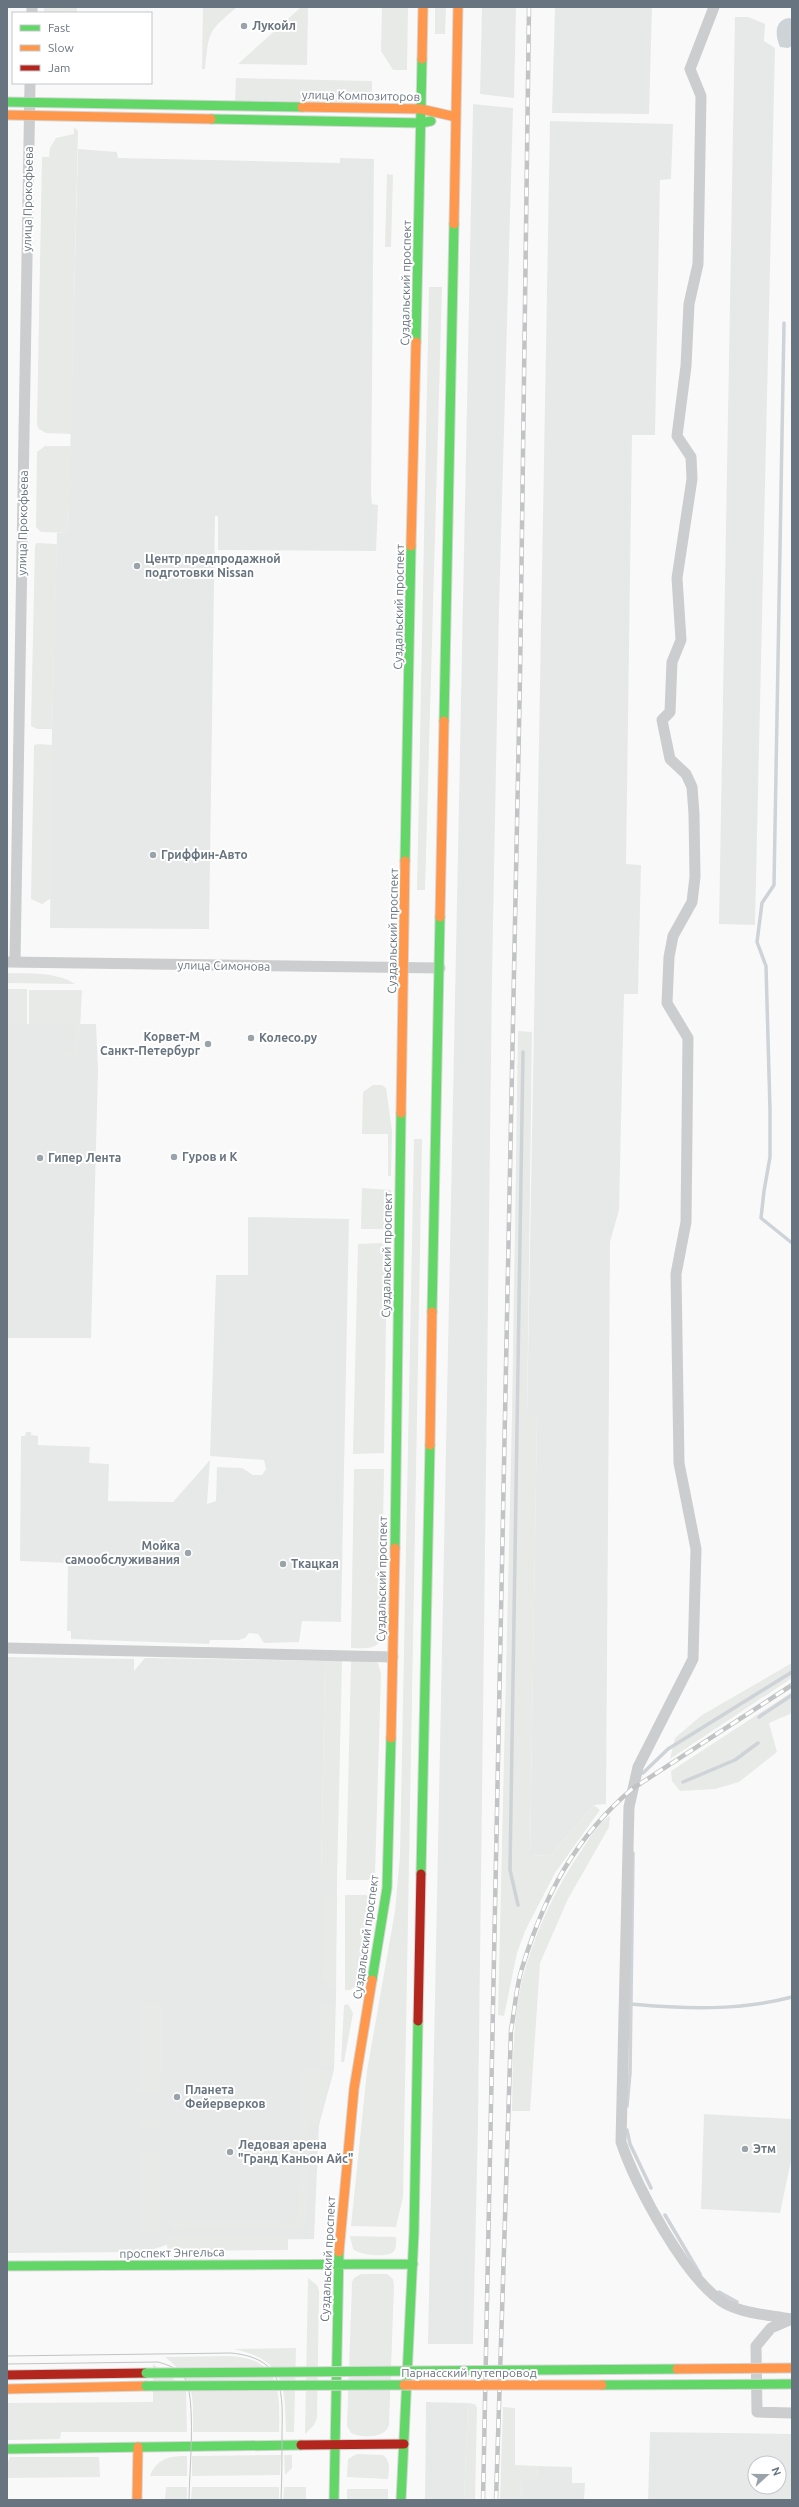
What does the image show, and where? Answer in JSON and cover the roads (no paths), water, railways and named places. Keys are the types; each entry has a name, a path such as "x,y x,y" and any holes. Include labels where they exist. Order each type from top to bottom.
{"main road":[{"name":"Суздальский проспект","path":"334,2500 337,2264 354,2089 387,1888 393,1657 404,968 423,7"},
{"path":"402,2500 413,2264 458,7"},
{"name":"улица Композиторов","path":"7,102 421,109 456,117"},
{"path":"7,115 421,123 456,117"},
{"name":"проспект Энгельса","path":"7,2266 413,2264"},
{"name":"Парнасский путепровод","path":"7,2375 792,2368"},
{"name":"Парнасский путепровод","path":"7,2389 146,2386 792,2384"},
{"path":"7,2449 404,2444"},
{"path":"137,2500 138,2447"}],"street":[{"path":"714,7 690,69 701,96 698,264 689,304 686,366 677,436 691,457 692,479 677,578 681,640 672,662 670,712 662,720 670,759 686,774 692,787 694,814 695,877 692,902 673,936 669,957 667,1003 688,1038 686,1222 676,1274 679,1463 696,1549 693,1659 638,1767 629,1807 621,2142 627,2160 675,2248 696,2278 711,2294 739,2309 792,2319"},
{"name":"улица Прокофьева","path":"11,962 30,84"},
{"name":"улица Симонова","path":"11,962 440,968"},
{"path":"7,1648 393,1657"},
{"path":"792,2319 771,2328 756,2346 757,2412 792,2413"}],"waterway":[{"path":"784,323 774,885 762,903 757,942 766,966 770,1110 770,1157 761,1218 792,1243"},
{"path":"518,1905 510,1870 523,1052"},
{"path":"643,1773 668,1749 792,1672"},
{"path":"759,1717 792,1695"},
{"path":"683,1782 735,1760 758,1743"},
{"path":"627,2106 630,2073 633,1853"},
{"path":"631,2004 712,2008 752,2005 792,1997"},
{"path":"627,2130 630,2144 651,2188"},
{"path":"665,2215 700,2274"},
{"path":"719,2292 737,2302"}],"tram line":[{"path":"7,2356 231,2353 248,2356 261,2361 270,2369 276,2378 282,2403 281,2500"},
{"path":"7,2364 158,2362 179,2371 184,2377 188,2386 190,2400 191,2436 189,2500"}],"railway":[{"path":"483,2500 520,677 529,7"},
{"path":"496,2500 511,2030 523,1965 541,1914 564,1869 578,1848 594,1827 632,1789 792,1685"}],"place":[{"name":"Лукойл","path":"244,26"},
{"name":"Центр предпродажной подготовки Nissan","path":"137,566"},
{"name":"Гриффин-Авто","path":"153,855"},
{"name":"Колесо.ру","path":"251,1038"},
{"name":"Корвет-М Санкт-Петербург","path":"208,1044"},
{"name":"Гуров и К","path":"174,1157"},
{"name":"Гипер Лента","path":"40,1158"},
{"name":"Мойка самообслуживания","path":"188,1553"},
{"name":"Ткацкая","path":"283,1564"},
{"name":"Планета Фейерверков","path":"177,2097"},
{"name":"Этм","path":"745,2149"},
{"name":"Ледовая арена \"Гранд Каньон Айс\"","path":"230,2152"}]}
